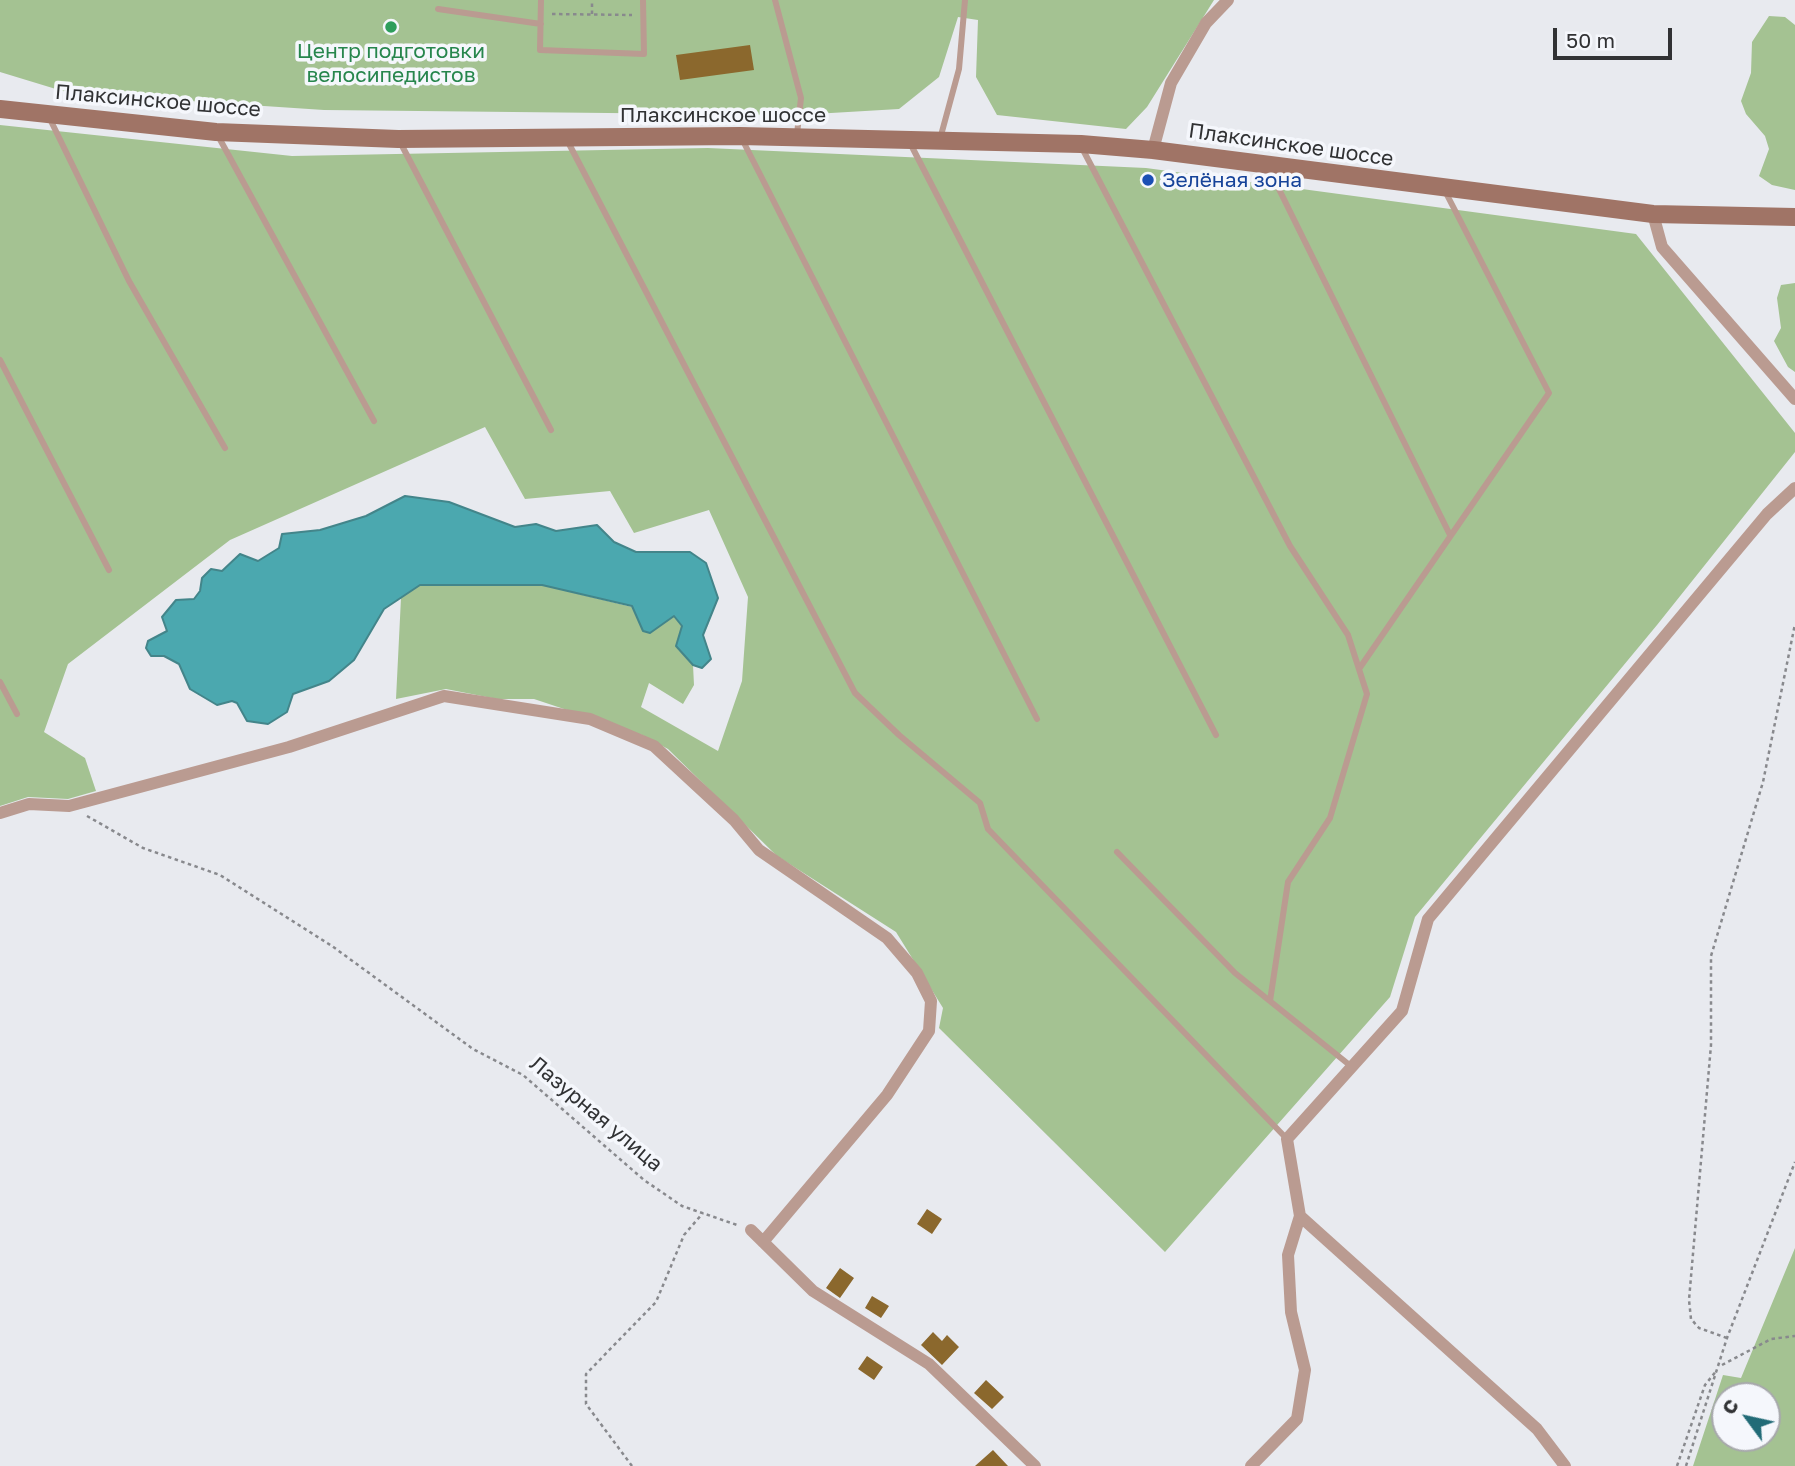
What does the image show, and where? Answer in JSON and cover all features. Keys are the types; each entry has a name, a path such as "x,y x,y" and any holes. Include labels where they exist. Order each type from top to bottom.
{"main road":[{"name":"Плаксинское шоссе","path":"0,109 216,132 398,139 740,136 1081,144 1153,150 1653,214 1795,217"}],"street":[{"path":"1153,150 1171,83 1206,23 1228,0"},
{"path":"1653,214 1662,247 1795,399"},
{"path":"1251,1466 1297,1419 1305,1370 1291,1312 1288,1255 1300,1216 1287,1139 1402,1011 1429,919 1767,514 1795,488"},
{"path":"0,813 29,804 69,806 289,747 444,696 590,719 653,747 734,820 759,850 887,938 917,973 931,1001 929,1031 887,1096 763,1241"},
{"path":"1300,1216 1537,1429 1565,1466"},
{"path":"751,1230 813,1291 929,1364 1035,1466"}],"lane":[{"path":"541,0 540,50 644,54 643,0"},
{"path":"775,0 801,98 797,137"},
{"path":"939,141 959,69 965,0"},
{"path":"438,9 541,24"},
{"path":"47,114 129,281 225,448"},
{"path":"216,132 374,421"},
{"path":"740,136 1037,719"},
{"path":"566,138 855,693 899,735 980,803 988,829 1287,1139"},
{"path":"398,139 551,430"},
{"path":"908,140 1216,735"},
{"path":"1081,144 1290,547 1348,635 1367,694 1330,818 1288,882 1270,1001"},
{"path":"1267,165 1450,535"},
{"path":"1359,668 1549,393 1444,188"},
{"path":"0,360 110,570"},
{"path":"0,682 17,714"},
{"path":"1117,852 1235,973 1352,1066"}],"path":[{"path":"592,0 592,14"},
{"path":"552,14 633,15 633,7"},
{"path":"1727,1338 1699,1328 1691,1319 1689,1300 1710,1045 1711,956 1763,782 1795,624"},
{"name":"Лазурная улица","path":"69,806 143,848 220,874 332,946 473,1049 523,1075 645,1180 682,1206 751,1230"},
{"path":"1686,1466 1727,1338 1795,1162"},
{"path":"632,1466 586,1404 586,1374 656,1302 684,1235 703,1213"},
{"path":"1676,1466 1704,1385 1720,1366 1771,1339 1795,1336"}],"green space":[{"path":"0,0 1214,0 1147,107 1126,129 997,115 976,77 978,20 958,17 939,77 899,109 797,115 324,110 69,93 0,72"},
{"path":"1769,16 1785,17 1795,25 1795,190 1772,185 1759,176 1769,149 1765,136 1746,114 1741,101 1751,73 1752,42"},
{"path":"0,125 292,156 708,148 1146,168 1636,234 1795,433 1795,452 1657,625 1415,917 1390,997 1165,1252 939,1028 943,1008 896,932 777,856 668,749 642,735 534,699 497,699 446,689 396,699 401,598 420,585 542,585 632,607 643,631 674,616 682,626 676,646 693,665 694,685 683,704 649,683 641,707 718,751 742,681 748,597 709,510 634,533 610,491 525,499 485,427 230,540 68,664 44,732 85,758 96,791 68,799 28,797 0,806"},
{"path":"1795,283 1795,372 1788,367 1774,341 1781,328 1777,298 1781,285"},
{"path":"1795,1248 1795,1466 1693,1466 1711,1411 1711,1452 1781,1452 1781,1382 1721,1382 1723,1375 1741,1378"}],"water":[{"path":"405,496 449,502 515,527 536,524 556,531 597,525 614,542 636,552 690,552 706,563 718,598 703,635 711,659 702,668 693,665 676,646 682,626 674,616 650,633 643,631 632,606 542,585 420,585 384,609 354,660 329,681 293,694 287,712 268,724 247,721 237,703 232,701 217,705 190,689 179,664 164,656 151,656 146,648 148,641 167,631 162,617 176,600 194,599 200,591 202,578 211,569 222,571 240,554 258,561 279,548 282,534 320,530 366,516"}],"building":[{"path":"750,45 754,70 680,80 676,55"},
{"path":"927,1209 942,1219 932,1234 917,1224"},
{"path":"840,1268 854,1278 840,1298 826,1288"},
{"path":"872,1296 889,1306 881,1318 865,1308"},
{"path":"933,1332 942,1341 947,1335 959,1347 942,1365 921,1345"},
{"path":"867,1356 883,1367 874,1380 858,1369"},
{"path":"986,1380 1004,1397 992,1409 974,1393"},
{"path":"993,1450 1008,1466 975,1466"}],"place":[{"name":"Центр подготовки велосипедистов","path":"391,27"},
{"name":"Зелёная зона","path":"1148,180"}]}
